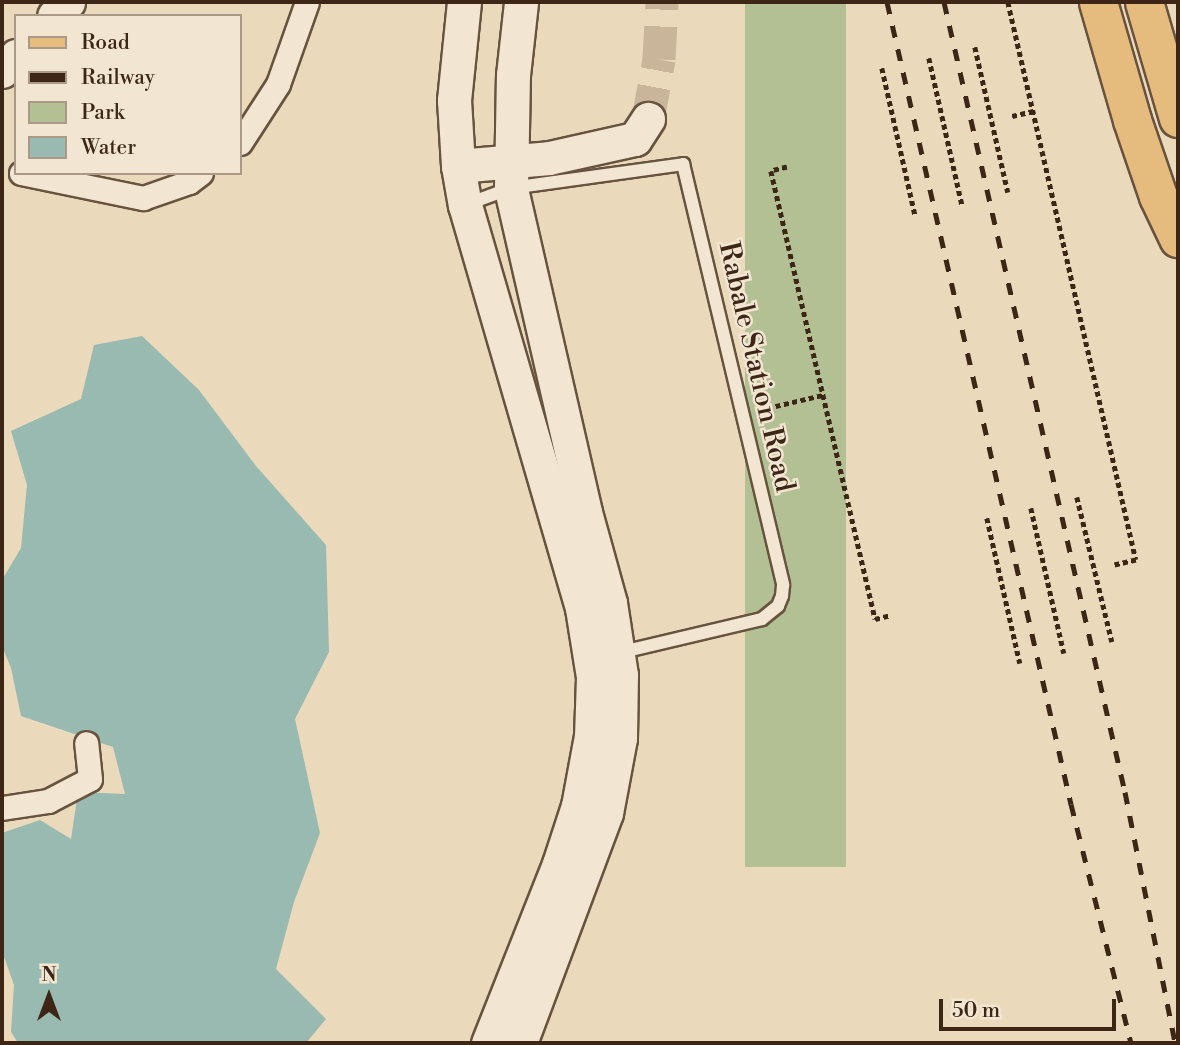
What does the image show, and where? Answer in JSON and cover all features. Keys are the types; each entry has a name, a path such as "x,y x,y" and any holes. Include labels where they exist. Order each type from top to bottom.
{"main road":[{"path":"1098,2 1132,120 1158,196 1178,237"},
{"path":"1144,2 1178,118"}],"street":[{"path":"464,2 454,100 458,166 465,205 582,608 604,655 620,738 606,813 520,1043"},
{"path":"488,1043 559,864 578,806 604,655 610,603 585,512 511,174 513,75 522,2"},
{"path":"242,140 278,84 305,3"},
{"path":"2,71 14,58"},
{"path":"458,166 511,174 549,158 635,139 648,119"},
{"path":"28,175 143,198 189,182 198,175"},
{"path":"2,808 48,801 90,779 86,743"}],"lane":[{"name":"Rabale Station Road","path":"465,205 511,174 683,164 783,584 778,606 762,619 604,655"}],"path":[{"path":"1008,2 1136,560 1115,565"},
{"path":"975,47 1008,192"},
{"path":"929,58 962,204"},
{"path":"882,68 915,214"},
{"path":"1012,116 1032,111"},
{"path":"787,167 771,171 875,619 891,615"},
{"path":"742,414 823,395"},
{"path":"1077,497 1112,642"},
{"path":"1031,508 1064,653"},
{"path":"986,518 1020,663"}],"green space":[{"path":"745,2 846,2 846,867 745,867"}],"water":[{"path":"142,336 199,390 256,466 326,545 329,652 295,719 320,833 294,902 276,969 326,1019 306,1043 18,1043 11,1032 14,985 2,951 2,833 40,820 71,839 78,792 125,794 113,747 21,716 11,668 2,646 2,580 21,548 27,485 11,431 81,399 94,345"}],"tunnel":[{"path":"648,119 659,59 662,2"}],"railway":[{"path":"887,2 1071,804 1131,1043"},
{"path":"944,2 1125,792 1175,1043"}]}
